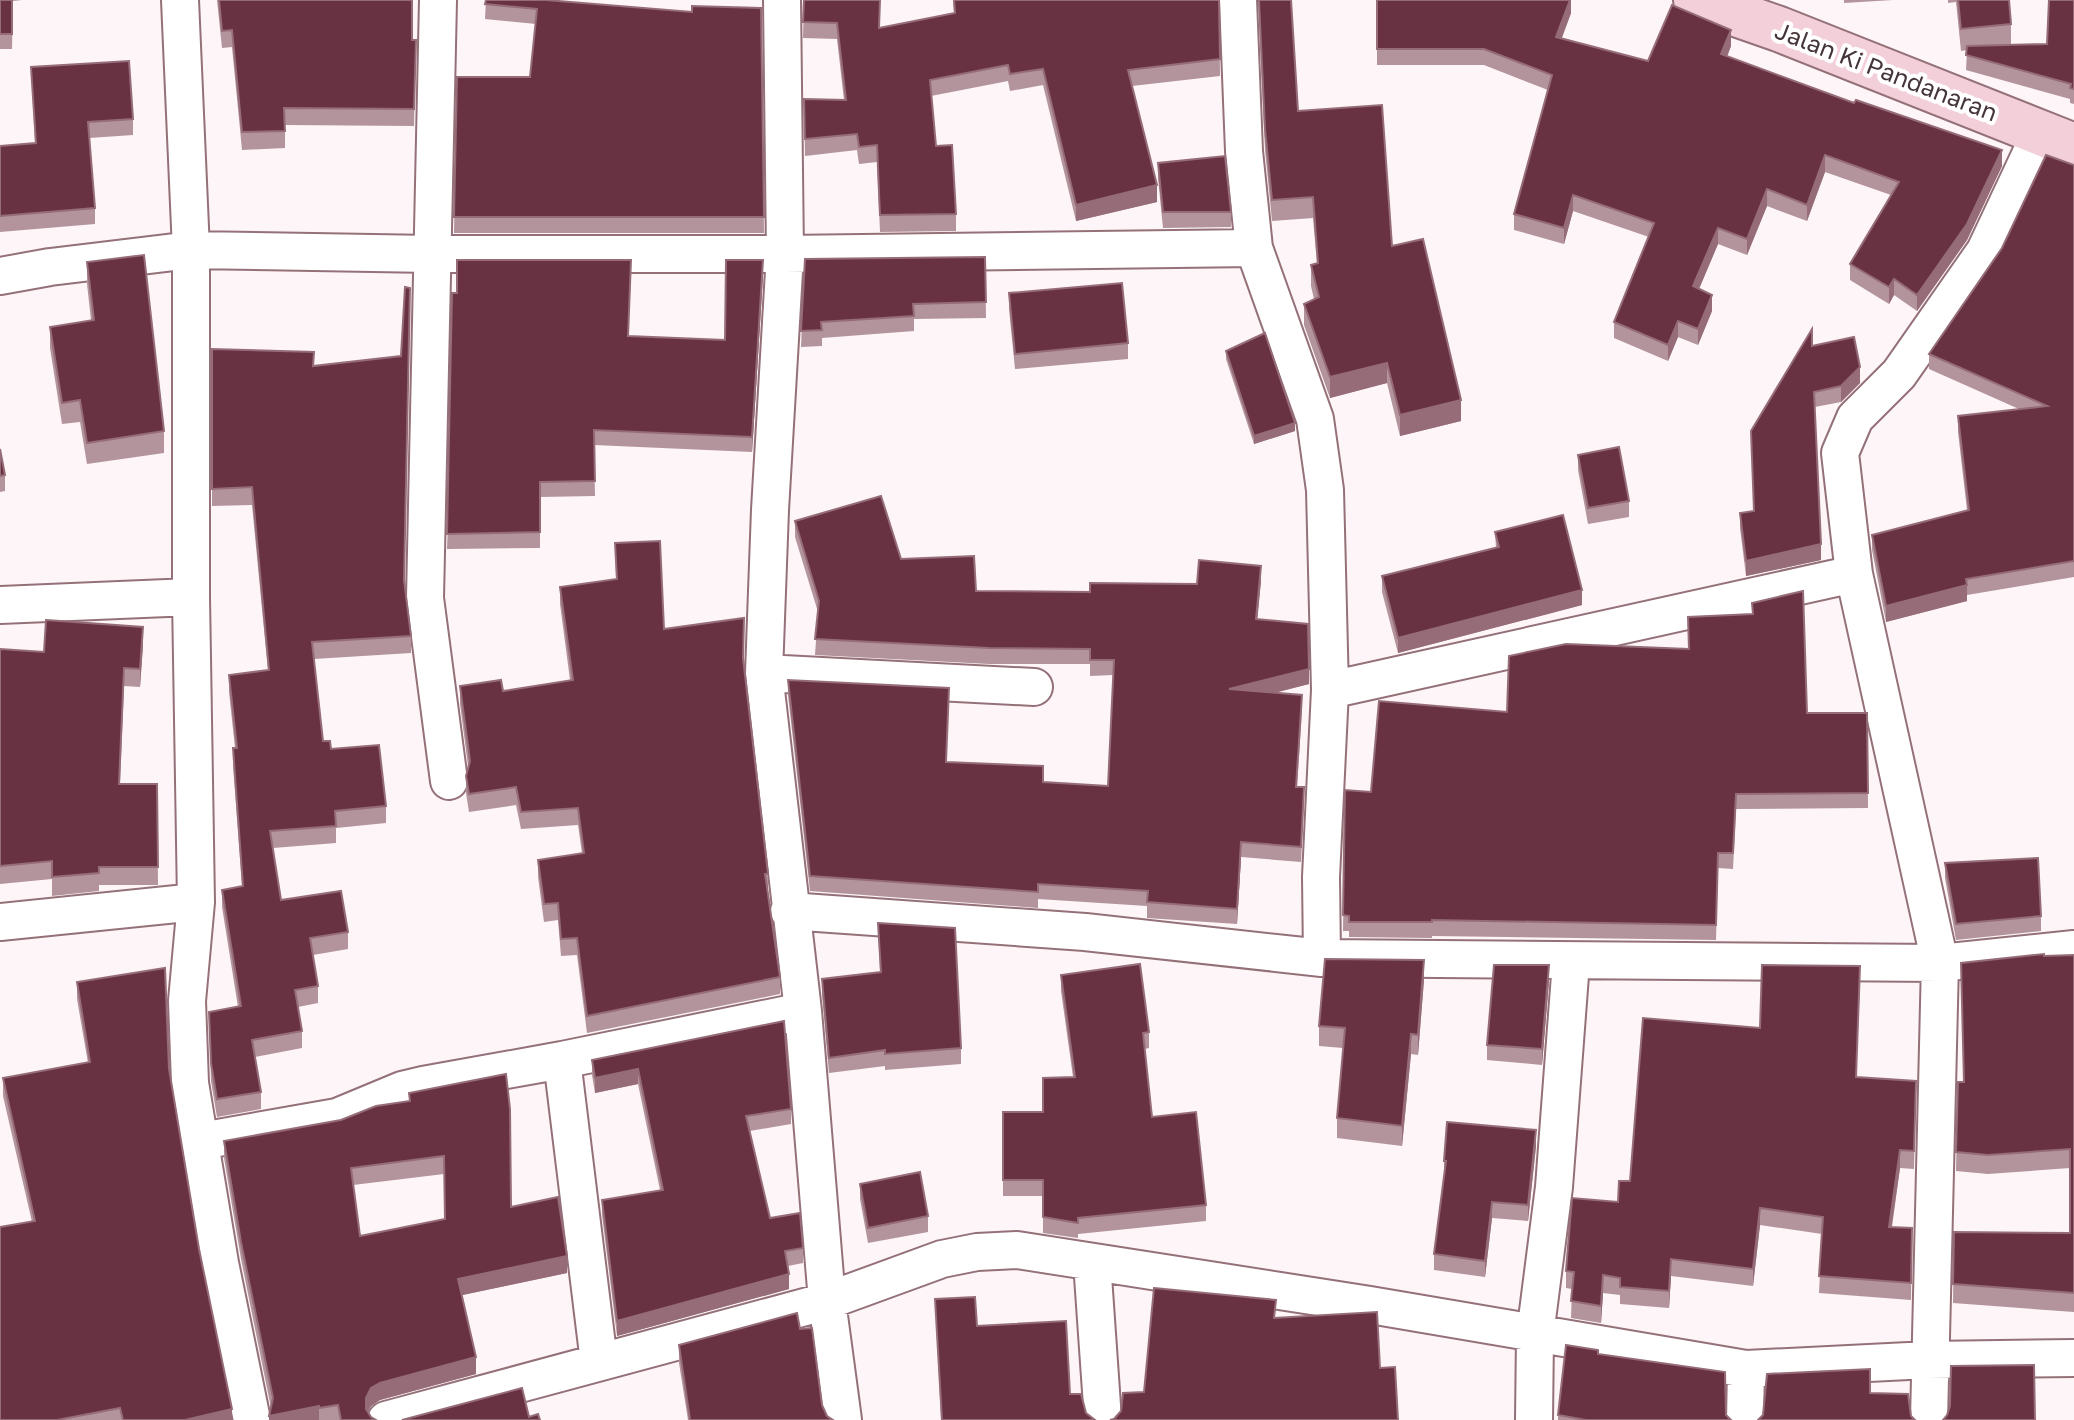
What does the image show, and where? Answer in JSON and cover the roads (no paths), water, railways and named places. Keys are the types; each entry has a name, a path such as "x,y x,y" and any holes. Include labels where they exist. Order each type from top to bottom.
{"main road":[{"name":"Jalan Ki Pandanaran","path":"1696,0 1779,15 2057,139"}],"street":[{"path":"180,0 191,250 191,597 196,902 187,1001 190,1083 220,1263 252,1420"},
{"path":"438,0 425,598 449,781"},
{"path":"782,0 785,254 764,673 789,911 803,1011 827,1301 843,1420"},
{"path":"1238,0 1244,151 1254,248 1315,419 1325,490 1330,690 1321,877 1322,958"},
{"path":"1929,1420 1940,963 1854,574 1839,466 1843,441 1855,418 1899,374 1985,251 2057,139"},
{"path":"0,276 191,250 785,254 1254,248"},
{"path":"1330,690 1854,574"},
{"path":"0,605 191,597"},
{"path":"764,673 1034,687"},
{"path":"0,922 196,902"},
{"path":"789,911 1085,932 1322,958 1940,963 2074,949"},
{"path":"1534,1420 1535,1335 1554,1187 1571,962"},
{"path":"201,1141 337,1117 402,1090 423,1085 803,1011"},
{"path":"562,1060 599,1362"},
{"path":"386,1420 827,1301 942,1259 977,1252 1017,1250 1370,1305 1746,1369 1929,1360 2074,1358"},
{"path":"1092,1262 1103,1420"},
{"path":"1745,1420 1746,1369"}]}
